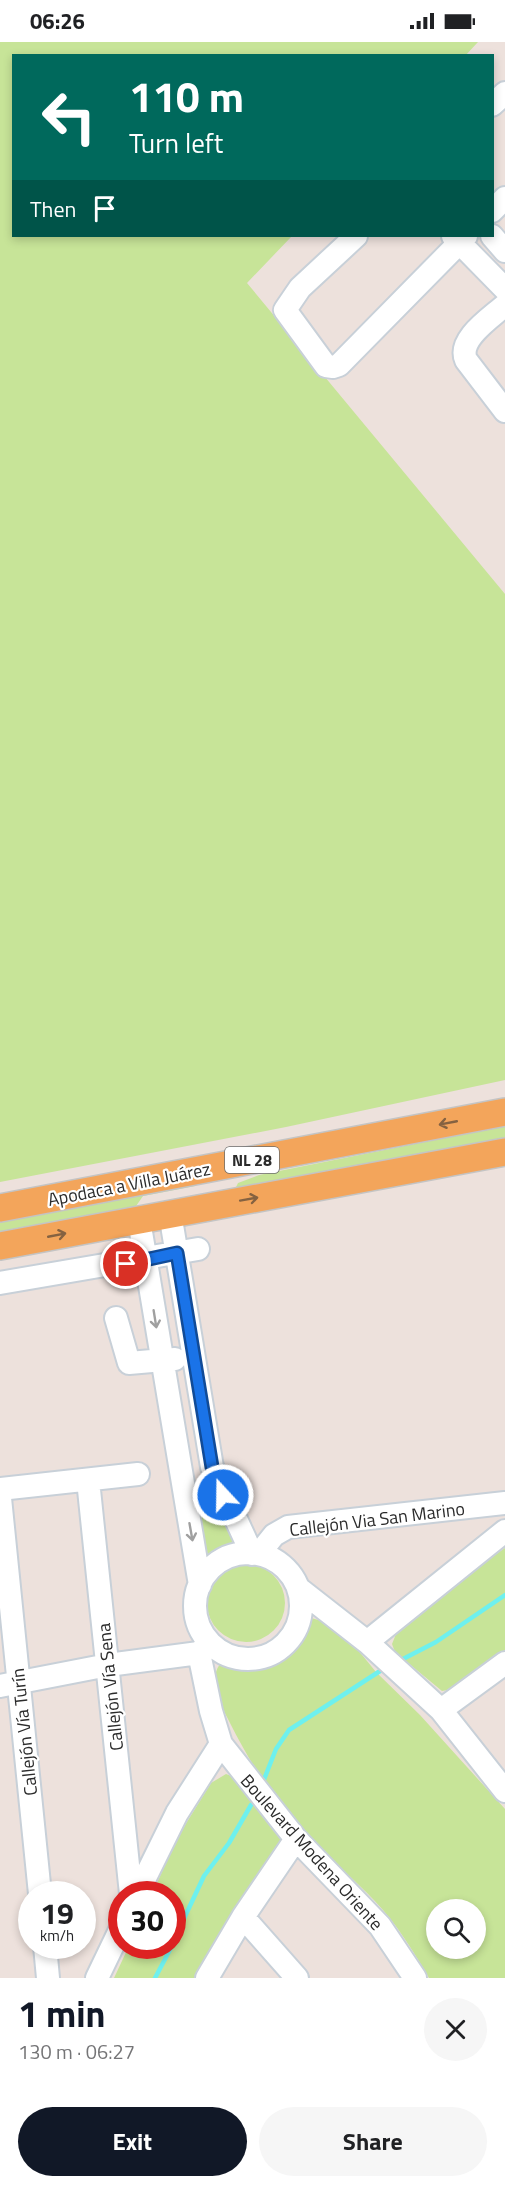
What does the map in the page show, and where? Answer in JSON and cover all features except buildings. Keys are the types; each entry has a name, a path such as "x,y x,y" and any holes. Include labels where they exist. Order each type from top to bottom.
{"main road":[{"name":"Apodaca a Villa Juárez","path":"0,1208 505,1112"},
{"name":"Apodaca a Villa Juárez","path":"0,1246 505,1152"},
{"path":"139,1220 141,1209 148,1202 209,1188 221,1182 245,1161"}],"street":[{"path":"494,209 505,198"},
{"path":"355,237 300,288 285,310 326,366 339,365 459,238 505,289"},
{"path":"493,237 505,251"},
{"path":"505,305 465,345 464,356 505,411"},
{"path":"170,1214 188,1251 194,1357 212,1467 255,1554"},
{"path":"139,1220 200,1584"},
{"path":"0,1283 146,1260 188,1251"},
{"path":"116,1318 126,1362 137,1364 194,1357"},
{"path":"174,1434 206,1428"},
{"path":"181,1472 212,1467"},
{"path":"0,1489 138,1474"},
{"name":"Callejón Vía Sena","path":"88,1480 129,1881"},
{"name":"Callejón Vía Turín","path":"0,1498 10,1684 38,1881"},
{"name":"Callejón Via San Marino","path":"255,1554 274,1535 288,1527 505,1503"},
{"path":"367,1642 505,1531"},
{"path":"204,1648 196,1618 195,1601 200,1584 210,1570 224,1559 255,1554 286,1569 298,1588 367,1642 441,1710 505,1791"},
{"path":"10,1684 204,1648 238,1659 257,1659 274,1652 288,1641 297,1625 301,1606 298,1588"},
{"name":"Boulevard Modena Oriente","path":"204,1648 211,1711 221,1744 296,1839 380,1926 415,1978"},
{"path":"441,1710 505,1663"},
{"path":"143,1881 177,1813 221,1744"},
{"path":"207,1978 243,1917 296,1839"},
{"path":"243,1917 297,1978"},
{"path":"97,1978 108,1955"},
{"path":"46,1959 48,1978"}],"green space":[{"path":"0,42 478,42 467,54 12,54 12,237 291,237 247,283 505,594 505,1080 286,1127 0,1182"},
{"path":"505,1126 505,1145 235,1189 238,1183 259,1175"},
{"path":"195,1184 195,1186 143,1196 134,1209 0,1241 0,1221"},
{"path":"197,1481 237,1544 221,1557 205,1558 193,1485"},
{"path":"505,1548 505,1650 453,1689 442,1691 395,1652 392,1644 396,1634 444,1589"},
{"path":"238,1564 254,1564 268,1570 279,1581 285,1595 285,1611 279,1625 268,1636 254,1642 238,1642 224,1636 213,1625 207,1611 207,1595 213,1581 224,1570"},
{"path":"311,1618 326,1622 349,1639 376,1672 420,1715 505,1809 505,1978 429,1978 408,1943 383,1910 291,1818 258,1772 223,1709 215,1686 216,1671 220,1664 258,1662 273,1658 285,1650"},
{"path":"226,1774 239,1779 285,1837 200,1978 114,1978 123,1959 186,1959 186,1881 158,1881 177,1838 211,1783"}],"waterway":[{"path":"403,1659 436,1642 505,1595"},
{"path":"263,1782 276,1749 289,1730 380,1671"},
{"path":"186,1914 204,1876 229,1843 251,1805"},
{"path":"155,1978 165,1959"}],"route":[{"path":"126,1264 177,1253 212,1467 223,1495"}]}
